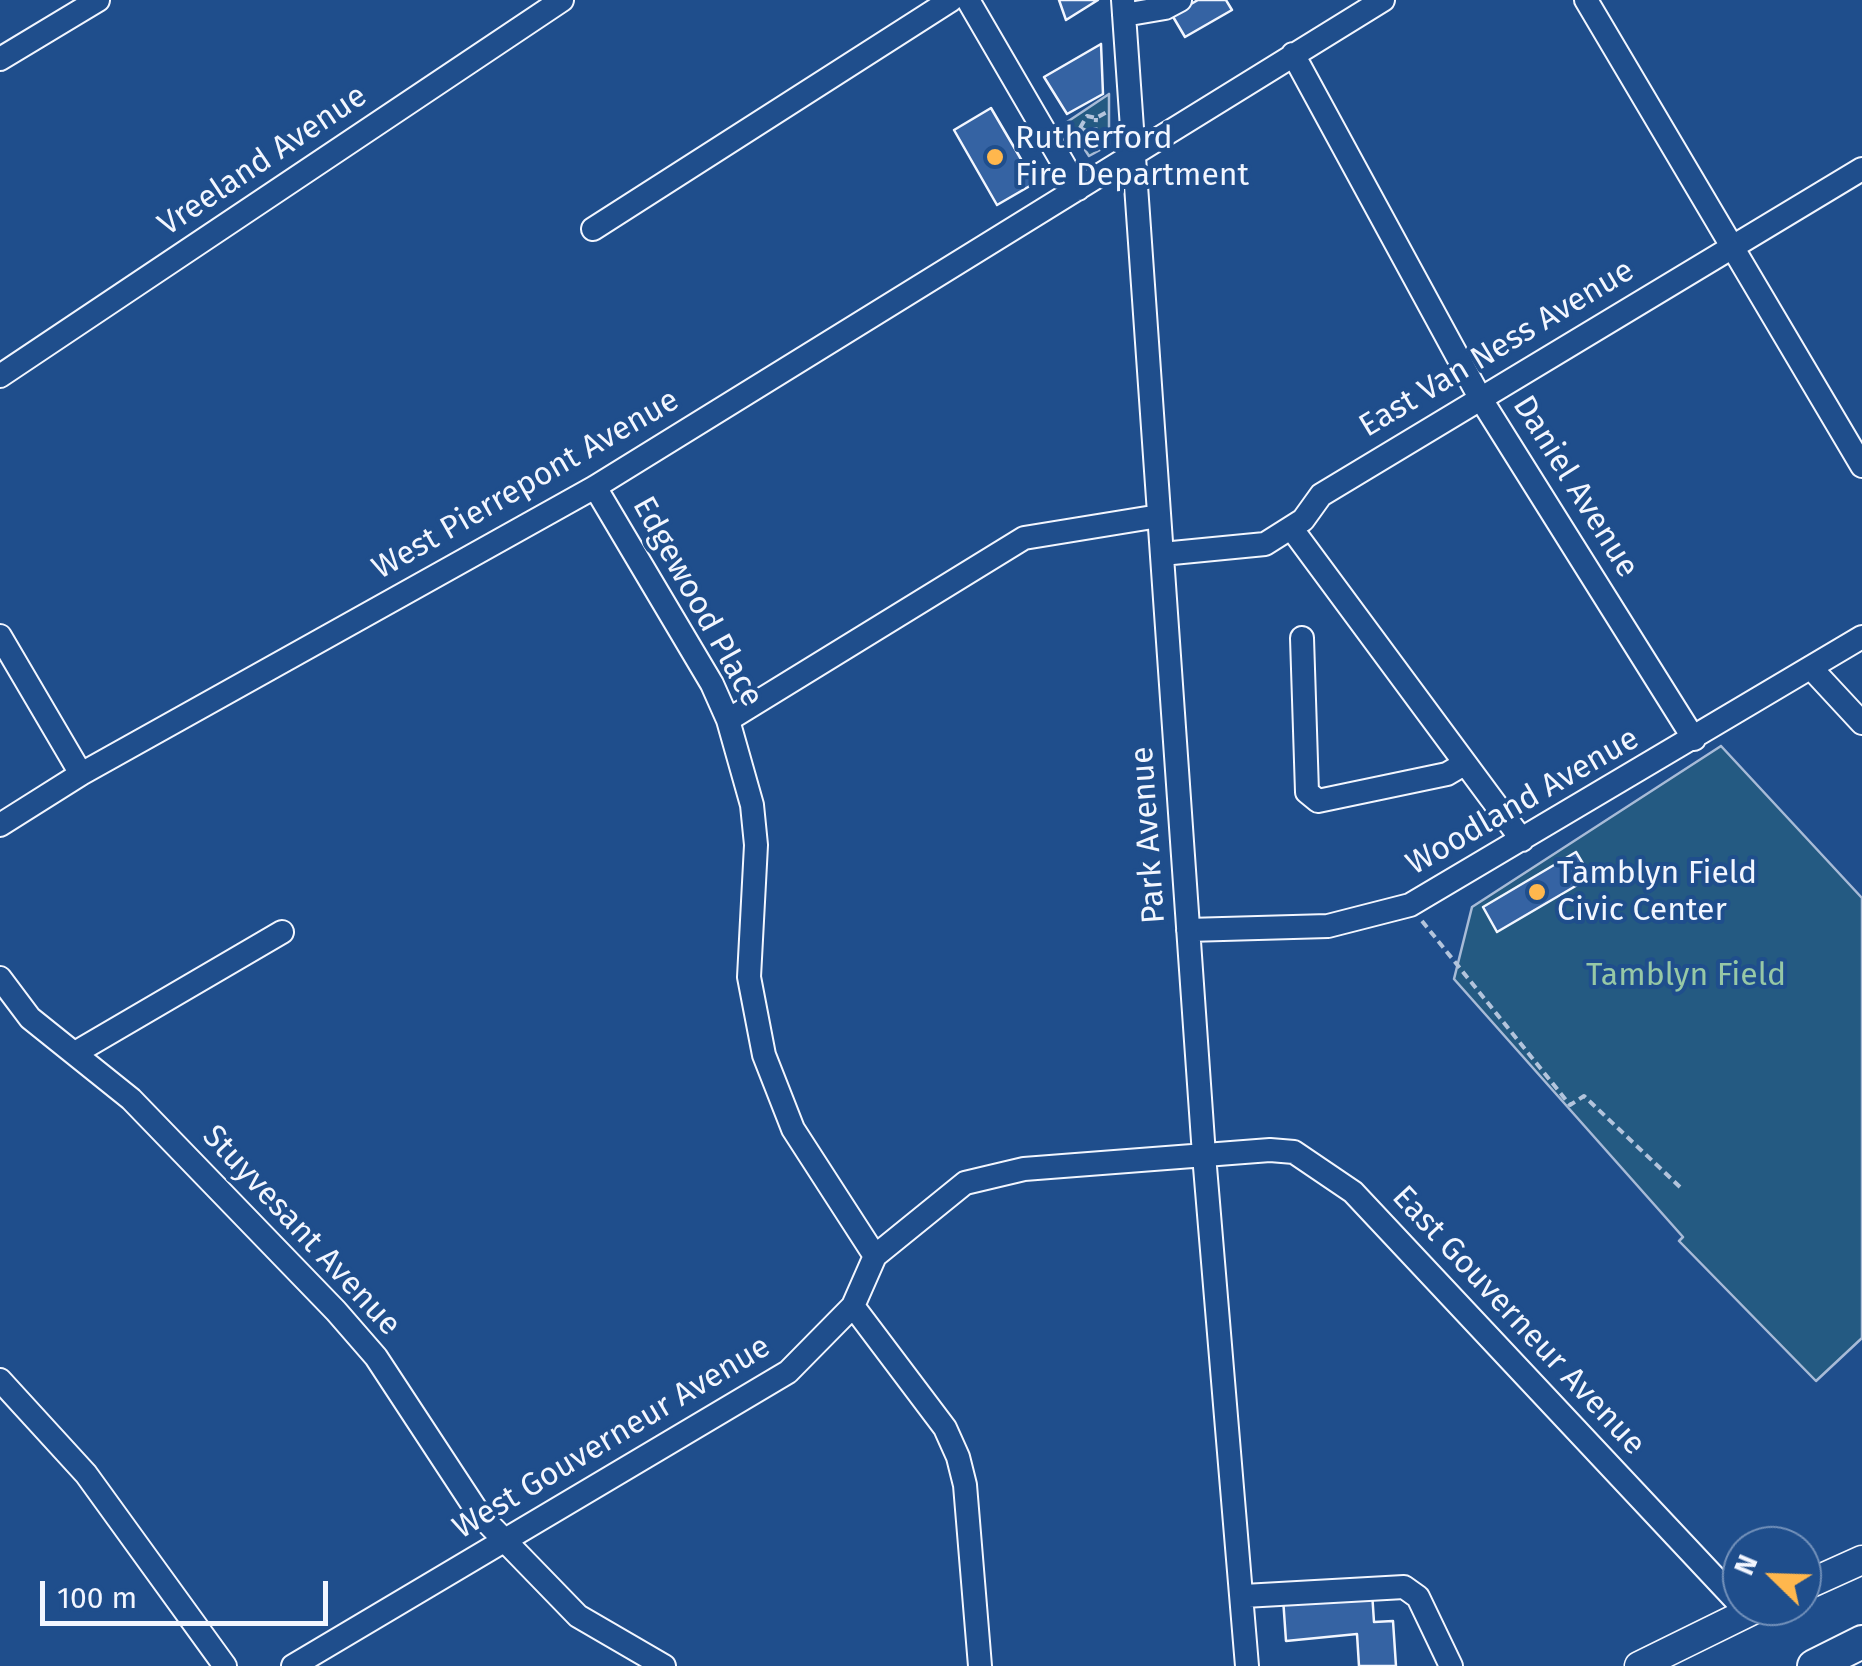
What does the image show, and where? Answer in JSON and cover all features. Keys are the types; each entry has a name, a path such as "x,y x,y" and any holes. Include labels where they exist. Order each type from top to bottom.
{"highway":[{"path":"1814,1666 1862,1642"}],"main road":[{"path":"1822,1578 1862,1560"},
{"path":"1639,1666 1722,1625"}],"street":[{"path":"0,58 98,0"},
{"name":"Vreeland Avenue","path":"0,376 562,0"},
{"path":"594,230 951,0"},
{"path":"968,0 1078,189"},
{"path":"1124,8 1166,8 1180,0"},
{"name":"West Pierrepont Avenue","path":"0,826 81,774 595,487 1383,0"},
{"path":"1586,0 1862,466"},
{"name":"Park Avenue","path":"1124,8 1204,1155 1247,1666"},
{"name":"Daniel Avenue","path":"1293,54 1479,396 1694,739"},
{"name":"East Van Ness Avenue","path":"1162,554 1265,544 1292,529 1321,494 1862,169"},
{"name":"Edgewood Place","path":"595,487 712,684 728,720 752,805 756,846 750,977 764,1055 793,1128 875,1256"},
{"path":"728,720 1024,538 1159,516"},
{"path":"1292,529 1522,840"},
{"path":"0,636 81,774"},
{"name":"Woodland Avenue","path":"1188,930 1328,926 1410,905 1862,637"},
{"path":"1302,638 1307,792 1318,801 1447,774 1464,764"},
{"path":"1811,668 1862,723"},
{"path":"75,1053 282,932"},
{"name":"Stuyvesant Avenue","path":"0,978 30,1018 143,1111 336,1311 376,1357 479,1514 507,1538 578,1616 664,1666"},
{"name":"East Gouverneur Avenue","path":"1204,1155 1294,1152 1333,1175 1722,1576"},
{"name":"West Gouverneur Avenue","path":"293,1666 788,1372 853,1306 875,1256 946,1194 996,1172 1204,1155"},
{"path":"853,1306 945,1428 958,1457 966,1485 980,1666"},
{"path":"0,1380 86,1474 224,1666"},
{"path":"1244,1596 1404,1588 1418,1597 1451,1666"}],"path":[{"path":"1080,128 1082,119 1096,118 1109,111"},
{"path":"1096,118 1098,151"},
{"path":"1068,134 1080,128"},
{"path":"1080,128 1096,136"},
{"path":"1410,905 1570,1104 1584,1096 1680,1186"}],"green space":[{"path":"1109,94 1109,145 1089,156 1067,122"},
{"name":"Tamblyn Field","path":"1721,746 1862,898 1862,1338 1816,1381 1679,1241 1683,1237 1454,979 1472,907"}],"building":[{"path":"1059,0 1098,0 1066,20"},
{"path":"1198,0 1226,0 1232,10 1185,37 1172,15"},
{"path":"1101,44 1103,94 1067,114 1044,77"},
{"name":"Rutherford Fire Department","path":"991,108 1035,183 997,205 954,130"},
{"name":"Tamblyn Field Civic Center","path":"1576,852 1591,877 1497,932 1483,907"},
{"path":"1372,1592 1374,1622 1393,1621 1396,1666 1359,1666 1357,1634 1286,1641 1283,1598"}],"place":[{"name":"Rutherford Fire Department","path":"995,157"},
{"name":"Tamblyn Field Civic Center","path":"1537,892"}]}
